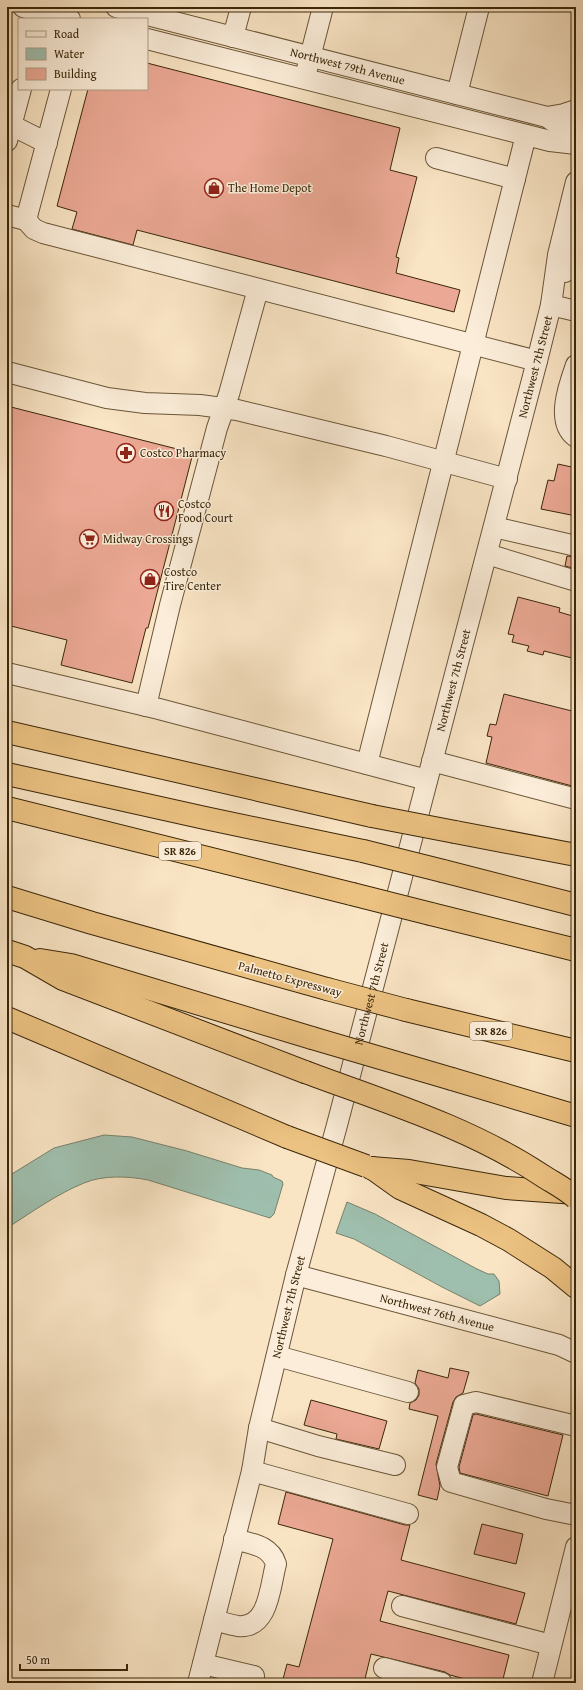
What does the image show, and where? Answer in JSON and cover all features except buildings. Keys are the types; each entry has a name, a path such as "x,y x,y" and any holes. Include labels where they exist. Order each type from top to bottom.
{"highway":[{"path":"7,732 372,816 571,853"},
{"path":"7,774 363,851 576,905"},
{"name":"SR 826","path":"7,808 576,950"},
{"path":"443,871 576,893"},
{"name":"Palmetto Expressway","path":"7,898 327,989 406,1010 576,1051"},
{"path":"16,954 71,964 312,1038 576,1116"},
{"path":"16,954 63,979 437,1121 484,1141 529,1166 576,1198"},
{"path":"7,1018 287,1137 369,1167 400,1188 482,1225 509,1240 533,1254 575,1287"},
{"path":"369,1167 410,1171 499,1187 576,1193"}],"street":[{"path":"24,7 66,18"},
{"name":"Northwest 79th Avenue","path":"116,7 547,117 558,125 576,133"},
{"path":"233,37 241,7"},
{"path":"305,79 323,7"},
{"path":"457,94 479,7"},
{"name":"Northwest 79th Avenue","path":"148,39 526,135 560,143 576,144"},
{"path":"21,90 8,130 47,143"},
{"path":"26,220 61,90"},
{"path":"547,117 576,110"},
{"path":"367,764 526,135"},
{"path":"436,158 515,179"},
{"name":"Northwest 7th Street","path":"198,1683 252,1471 259,1428 296,1275 537,361 551,305 558,255 576,182"},
{"path":"7,215 26,220 34,229 43,233 537,361"},
{"name":"Northwest 7th Street","path":"551,305 576,243"},
{"path":"146,706 217,428 229,394 258,289"},
{"path":"551,305 576,311"},
{"path":"576,365 564,417 569,431 576,437"},
{"path":"7,372 107,398 145,403 224,408 283,421 507,479"},
{"path":"494,527 576,546"},
{"path":"487,554 576,581"},
{"path":"7,673 146,706 427,780"},
{"path":"432,761 576,799"},
{"name":"Northwest 76th Avenue","path":"296,1275 559,1345 576,1353"},
{"path":"277,1356 408,1392"},
{"path":"576,1426 476,1402 464,1405 447,1467 451,1482 546,1509 576,1515"},
{"path":"259,1428 318,1446 395,1465"},
{"path":"252,1471 408,1514"},
{"path":"214,1620 239,1626 255,1623 264,1612 276,1564 269,1551 259,1546 234,1539"},
{"path":"542,1683 576,1547"},
{"path":"402,1606 551,1645"},
{"path":"203,1664 254,1676 252,1683"},
{"path":"384,1668 442,1683"}],"water":[{"path":"104,1135 132,1137 187,1151 242,1168 259,1170 272,1175 273,1177 282,1181 283,1184 274,1214 270,1218 148,1180 107,1177 91,1180 64,1192 7,1228 7,1177 54,1148"},
{"path":"347,1202 375,1214 477,1269 488,1274 494,1274 499,1281 500,1294 480,1306 354,1239 336,1233"}],"place":[{"name":"The Home Depot","path":"214,188"},
{"name":"Costco Pharmacy","path":"126,453"},
{"name":"Costco Food Court","path":"164,511"},
{"name":"Midway Crossings","path":"89,539"},
{"name":"Costco Tire Center","path":"150,579"}]}
